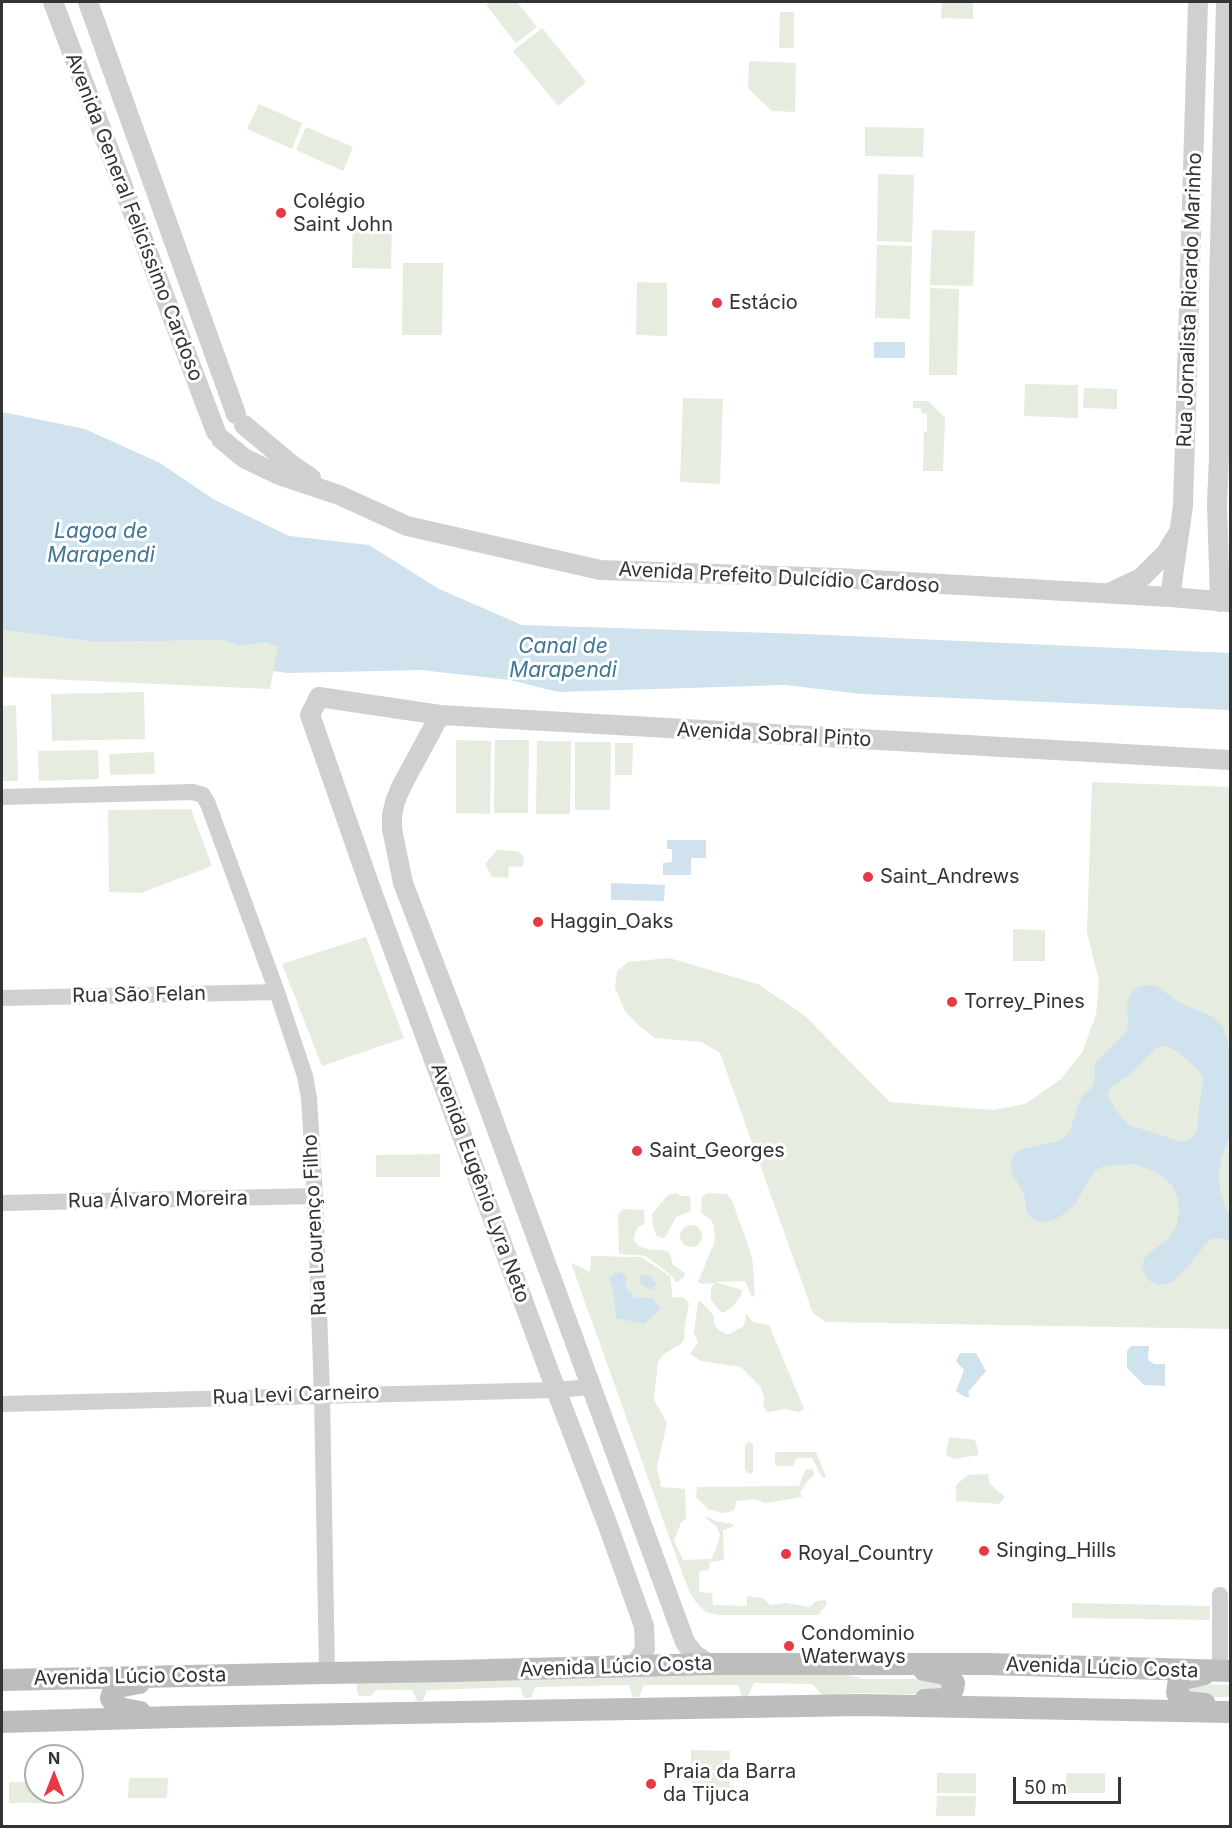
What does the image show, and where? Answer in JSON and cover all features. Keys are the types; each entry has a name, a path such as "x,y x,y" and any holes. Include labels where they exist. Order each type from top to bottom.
{"main road":[{"name":"Avenida Lúcio Costa","path":"2,1680 709,1664 884,1663 1225,1671"},
{"path":"861,1705 943,1699 950,1695 953,1689 954,1683 945,1674 884,1663"},
{"path":"1225,1671 1184,1678 1178,1685 1177,1693 1185,1702 1230,1710"},
{"path":"175,1717 124,1709 115,1705 111,1698 118,1687 176,1677"},
{"name":"Avenida Lúcio Costa","path":"2,1722 861,1705 1230,1710"}],"street":[{"name":"Avenida General Felicíssimo Cardoso","path":"53,2 219,435 244,458 279,475 339,495"},
{"name":"Avenida General Felicíssimo Cardoso","path":"88,2 240,420"},
{"name":"Rua Jornalista Ricardo Marinho","path":"1170,597 1180,530 1185,456 1198,2"},
{"name":"Rua Jornalista Ricardo Marinho","path":"1225,602 1217,534 1219,286 1226,2"},
{"path":"1197,49 1225,49"},
{"path":"98,119 101,109 109,103 119,102 126,107"},
{"path":"144,244 152,249 165,247 171,240 170,230"},
{"path":"1190,284 1219,286"},
{"path":"219,435 215,427 219,418 227,413 240,420 292,465 339,495"},
{"path":"1185,456 1219,456"},
{"name":"Avenida Prefeito Dulcídio Cardoso","path":"339,495 407,526 600,570 838,578 1225,602"},
{"path":"1107,594 1141,578 1166,553 1180,530"},
{"path":"1217,534 1230,557"},
{"name":"Avenida Sobral Pinto","path":"319,697 440,715 1230,760"},
{"name":"Avenida Eugênio Lyra Neto","path":"319,697 310,715 372,892 644,1626 645,1649 634,1667"},
{"name":"Avenida Eugênio Lyra Neto","path":"440,715 401,787 392,815 392,829 403,883 685,1642 694,1654 709,1664"},
{"name":"Rua Lourenço Filho","path":"2,797 193,792 203,795 208,804 276,992 307,1087 315,1196 322,1395 327,1673"},
{"path":"372,892 386,884 403,883"},
{"name":"Rua São Felan","path":"2,998 276,992"},
{"path":"469,1153 500,1142"},
{"name":"Rua Álvaro Moreira","path":"2,1203 315,1196"},
{"name":"Rua Levi Carneiro","path":"2,1404 556,1390 591,1387"},
{"path":"1220,1595 1225,1671"}],"shaded area":[{"path":"491,2 517,2 537,27 516,43 486,5"},
{"path":"942,2 973,2 973,19 941,18"},
{"path":"780,12 794,12 794,48 779,48"},
{"path":"542,28 586,82 558,106 513,51"},
{"path":"749,61 796,63 795,112 772,111 748,88"},
{"path":"259,104 302,123 292,149 247,129"},
{"path":"306,127 353,147 343,171 296,150"},
{"path":"865,127 924,128 923,157 865,156"},
{"path":"878,174 914,175 912,242 877,241"},
{"path":"353,219 392,220 391,269 352,268"},
{"path":"932,230 975,231 973,286 930,285"},
{"path":"877,245 912,246 910,319 875,318"},
{"path":"403,263 443,263 442,335 402,335"},
{"path":"637,282 667,283 667,336 636,335"},
{"path":"930,288 959,289 957,375 929,375"},
{"path":"1025,384 1078,385 1078,418 1024,416"},
{"path":"1084,388 1117,389 1117,409 1083,408"},
{"path":"683,398 723,399 720,484 680,482"},
{"path":"913,401 928,401 945,418 943,471 923,471 927,414 921,413 921,408 913,408"},
{"path":"2,630 95,642 222,640 239,646 266,642 278,646 270,689 2,677"},
{"path":"144,692 145,739 52,741 51,694"},
{"path":"16,705 18,781 2,781 2,706"},
{"path":"456,740 491,741 490,814 456,813"},
{"path":"495,740 529,740 528,813 494,813"},
{"path":"537,741 571,741 570,814 536,814"},
{"path":"575,742 611,742 610,810 575,810"},
{"path":"615,743 633,743 632,775 615,775"},
{"path":"98,750 99,779 39,781 38,751"},
{"path":"154,752 155,774 110,775 109,754"},
{"path":"1092,782 1230,787 1230,1329 826,1322 813,1313 720,1053 702,1042 655,1038 638,1025 625,1011 615,988 617,971 628,962 669,958 758,984 804,1015 890,1102 993,1110 1025,1104 1060,1080 1082,1053 1096,1015 1099,981 1087,932"},
{"path":"191,809 212,866 141,893 109,892 108,810"},
{"path":"497,850 518,851 524,857 523,867 509,866 508,878 492,877 485,864"},
{"path":"1013,929 1045,930 1045,961 1013,961"},
{"path":"366,937 404,1038 322,1066 282,964"},
{"path":"440,1154 440,1177 376,1177 376,1155"},
{"path":"677,1193 680,1196 690,1196 691,1211 676,1217 666,1236 663,1238 657,1236 653,1227 652,1214 668,1195"},
{"path":"707,1193 727,1194 732,1200 752,1257 755,1294 752,1297 745,1281 715,1282 742,1290 734,1305 725,1312 721,1312 711,1300 711,1289 714,1283 698,1282 715,1241 714,1226 711,1220 701,1213 702,1197"},
{"path":"623,1209 644,1210 645,1221 638,1227 634,1240 638,1246 647,1249 667,1251 673,1265 685,1273 684,1277 676,1283 673,1277 646,1256 619,1254 618,1214"},
{"path":"691,1225 699,1228 702,1236 699,1244 691,1247 683,1244 680,1236 683,1228"},
{"path":"591,1256 641,1257 670,1276 673,1299 683,1297 689,1303 685,1338 681,1344 664,1354 658,1362 654,1400 667,1423 657,1467 661,1487 685,1489 686,1518 681,1523 674,1541 683,1560 711,1559 720,1535 716,1526 705,1518 734,1526 723,1530 724,1560 710,1562 709,1570 699,1571 699,1592 712,1593 713,1605 747,1606 747,1596 763,1598 770,1605 786,1603 810,1607 816,1601 825,1600 827,1604 818,1615 718,1615 706,1612 695,1601 677,1559 571,1263 590,1272"},
{"path":"701,1301 714,1316 717,1329 726,1334 744,1326 746,1314 753,1322 769,1325 804,1409 800,1412 785,1409 767,1412 763,1406 764,1398 761,1387 741,1367 701,1361 690,1354 698,1342 694,1333 698,1302"},
{"path":"949,1437 975,1440 979,1455 954,1459 946,1455"},
{"path":"749,1442 753,1444 753,1472 750,1474 745,1470 745,1444"},
{"path":"775,1452 816,1452 826,1477 822,1477 812,1458 797,1458 793,1466 777,1466"},
{"path":"806,1469 813,1469 814,1475 800,1493 802,1497 765,1503 755,1499 736,1501 735,1509 721,1513 709,1510 696,1497 697,1487 799,1486"},
{"path":"988,1474 989,1483 1005,1497 999,1504 956,1501 956,1485 968,1475"},
{"path":"1072,1603 1210,1606 1210,1620 1072,1618"},
{"path":"838,1672 864,1679 941,1679 945,1683 939,1695 857,1693 824,1697 812,1684 754,1683 748,1696 742,1696 738,1685 644,1685 639,1697 633,1697 629,1685 535,1687 531,1698 524,1698 520,1687 427,1690 423,1701 417,1701 412,1690 376,1690 371,1696 359,1696 357,1691 357,1679"},
{"path":"1189,1684 1230,1685 1230,1697 1188,1697"},
{"path":"691,1750 730,1751 730,1771 691,1770"},
{"path":"691,1772 730,1773 730,1793 691,1792"},
{"path":"937,1773 976,1773 976,1793 937,1793"},
{"path":"1066,1773 1105,1773 1105,1793 1066,1793"},
{"path":"129,1778 168,1778 167,1798 128,1798"},
{"path":"9,1782 24,1783 24,1803 9,1803"},
{"path":"937,1796 976,1796 975,1816 936,1816"}],"water":[{"path":"874,342 905,342 905,358 874,358"},
{"name":"Lagoa de Marapendi","path":"2,412 85,429 160,463 213,499 289,536 369,545 439,589 522,625 805,634 1230,653 1230,710 861,694 785,685 558,692 510,680 421,670 289,673 273,671 278,647 266,642 239,646 222,640 95,642 2,630"},
{"path":"667,840 706,840 706,858 691,858 691,875 663,875 663,863 672,862 672,849 667,849"},
{"path":"611,883 665,885 664,901 611,900"},
{"path":"1156,986 1180,1003 1211,1016 1222,1025 1230,1048 1230,1135 1222,1156 1218,1178 1226,1209 1230,1214 1230,1241 1217,1238 1209,1240 1184,1271 1170,1283 1160,1285 1150,1281 1142,1268 1144,1259 1168,1240 1176,1227 1179,1211 1178,1198 1173,1186 1163,1177 1133,1164 1104,1166 1096,1170 1074,1206 1057,1219 1046,1222 1029,1216 1023,1192 1013,1175 1011,1166 1015,1153 1022,1149 1056,1142 1070,1131 1079,1102 1083,1095 1092,1088 1095,1080 1095,1063 1127,1031 1127,1002 1132,992 1138,987","holes":["1169,1047 1195,1067 1203,1081 1198,1125 1195,1135 1189,1140 1179,1141 1129,1125 1118,1113 1108,1094 1111,1087 1131,1074 1156,1048"]},
{"path":"621,1272 627,1277 625,1286 634,1298 653,1298 661,1309 644,1324 616,1318 609,1277"},
{"path":"647,1274 657,1284 652,1290 641,1285 640,1276"},
{"path":"1131,1346 1149,1346 1148,1360 1154,1364 1165,1364 1165,1386 1144,1385 1127,1368 1127,1351"},
{"path":"960,1353 976,1353 986,1371 968,1392 970,1397 965,1397 956,1391 964,1370 956,1361"}],"place":[{"name":"Colégio Saint John","path":"281,213"},
{"name":"Estácio","path":"717,303"},
{"name":"Saint_Andrews","path":"868,877"},
{"name":"Haggin_Oaks","path":"538,922"},
{"name":"Torrey_Pines","path":"952,1002"},
{"name":"Saint_Georges","path":"637,1151"},
{"name":"Singing_Hills","path":"984,1551"},
{"name":"Royal_Country","path":"786,1554"},
{"name":"Condominio Waterways","path":"789,1646"},
{"name":"Praia da Barra da Tijuca","path":"651,1784"}],"water label":[{"name":"Canal de Marapendi","path":"563,659"}]}
